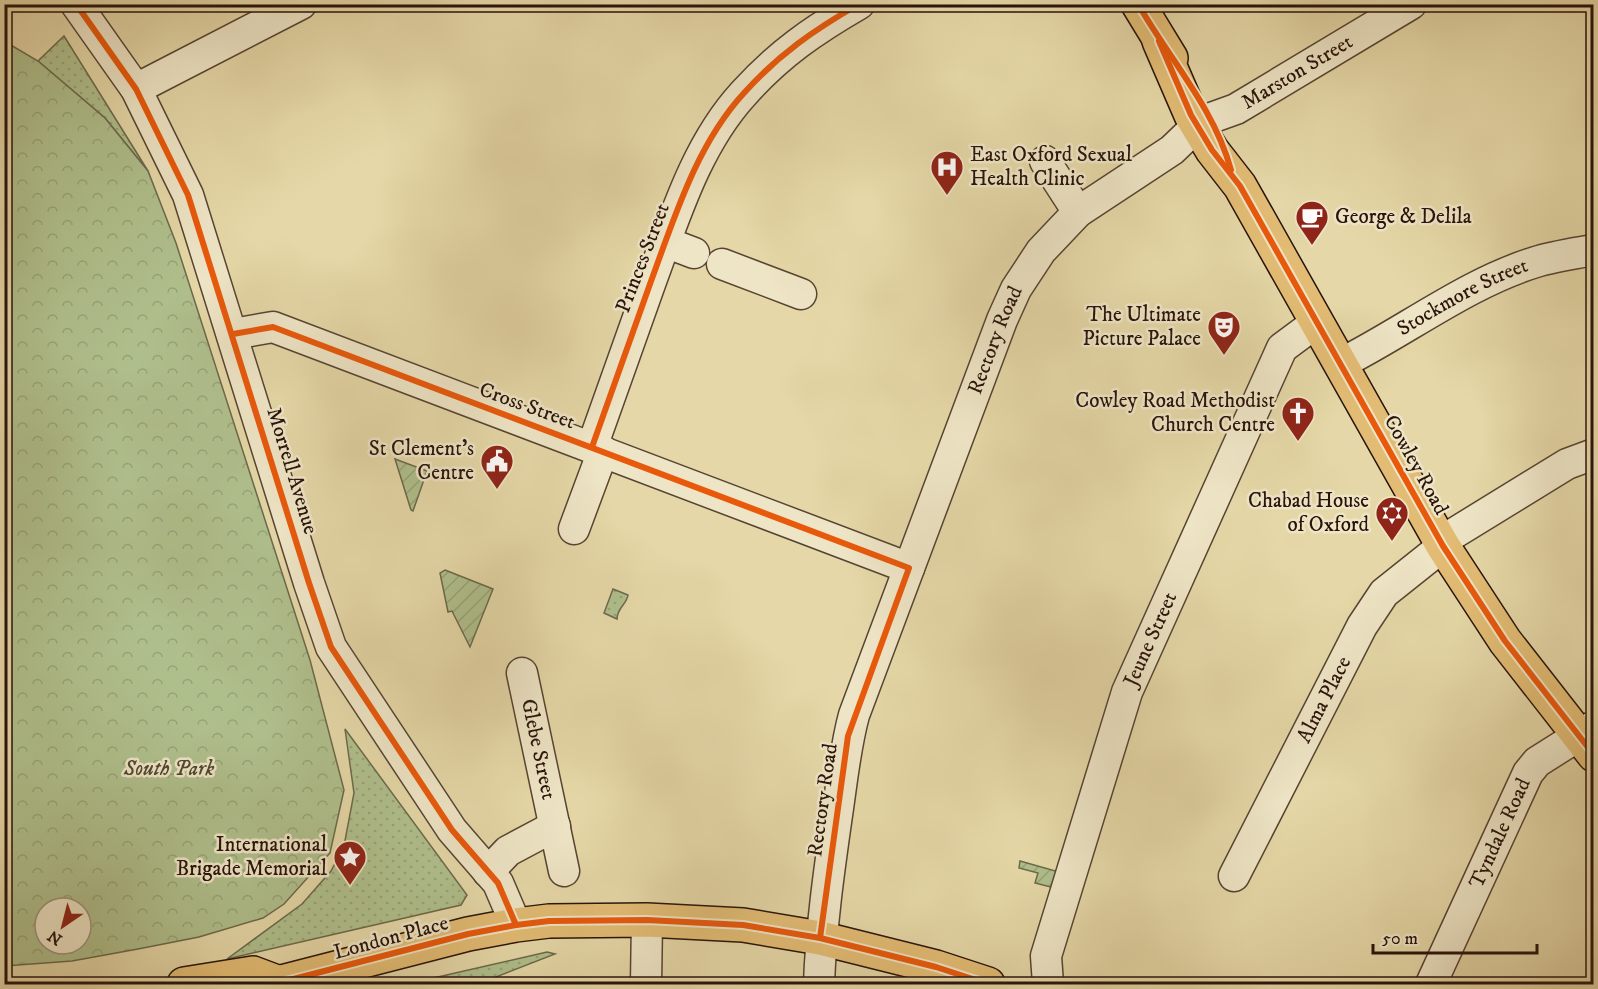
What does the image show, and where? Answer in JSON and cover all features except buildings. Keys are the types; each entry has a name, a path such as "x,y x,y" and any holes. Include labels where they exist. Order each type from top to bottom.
{"main road":[{"name":"Cowley Road","path":"1138,4 1204,122 1223,141 1233,176 1441,544 1505,641 1589,739"},
{"name":"London Place","path":"184,984 253,973 276,983 348,967 468,934 516,925 549,921 647,920 743,925 820,938 988,984"}],"street":[{"name":"Morrell Avenue","path":"76,4 136,89 188,195 331,647 452,830 504,893 516,925"},
{"path":"136,89 301,4"},
{"name":"Princes Street","path":"574,529 597,449 665,242 699,161 718,126 743,94 786,50 811,32 859,4"},
{"name":"Marston Street","path":"1204,122 1236,110 1411,4"},
{"name":"Rectory Road","path":"819,984 820,938 848,736 909,568 1016,289 1041,251 1078,212 1172,150 1204,122"},
{"path":"1045,161 1078,212"},
{"path":"665,242 694,253"},
{"name":"Stockmore Street","path":"1340,364 1469,290 1539,261 1593,250"},
{"path":"722,264 801,294"},
{"name":"Jeune Street","path":"1048,984 1046,956 1127,692 1282,348 1317,322"},
{"name":"Cross Street","path":"233,334 273,327 909,568"},
{"name":"Alma Place","path":"1234,876 1362,627 1384,593 1441,544 1568,464 1593,454"},
{"name":"Glebe Street","path":"522,673 564,871"},
{"name":"Tyndale Road","path":"1431,984 1528,773 1537,762 1589,739"},
{"name":"Glebe Street","path":"488,872 508,851 555,826"},
{"path":"646,984 647,920"}],"green space":[{"path":"64,36 148,171 105,118 38,61"},
{"name":"South Park","path":"4,41 38,61 105,118 148,171 176,243 310,660 344,790 330,853 284,904 263,918 199,937 72,961 5,966"},
{"path":"395,459 427,471 413,511 411,510"},
{"path":"445,570 493,589 470,647 452,611 448,612 440,573"},
{"path":"613,589 628,595 617,619 604,613"},
{"path":"345,729 467,895 461,905 227,959 302,904 331,871 344,846 354,793"},
{"path":"1020,861 1059,872 1055,888 1035,883 1038,873 1019,868"},
{"path":"547,952 555,954 478,984 407,984"}],"cycle path":[{"path":"76,4 136,89 188,195 331,647 452,830 498,883 516,925"},
{"path":"592,447 678,209 699,159 712,136 727,113 770,66 812,33 859,4"},
{"path":"1138,4 1203,105 1231,170"},
{"path":"1159,41 1191,115 1212,150 1240,186 1443,546 1505,641 1594,755"},
{"path":"233,334 273,327 909,568 848,736 820,938"},
{"path":"274,984 468,934 516,925 549,921 647,920 743,925 820,938 936,967 988,984"}],"place":[{"name":"East Oxford Sexual Health Clinic","path":"947,196"},
{"name":"George & Delila","path":"1312,246"},
{"name":"The Ultimate Picture Palace","path":"1224,356"},
{"name":"Cowley Road Methodist Church Centre","path":"1298,442"},
{"name":"St Clement's Centre","path":"497,490"},
{"name":"Chabad House of Oxford","path":"1392,542"},
{"name":"International Brigade Memorial","path":"350,886"}]}
